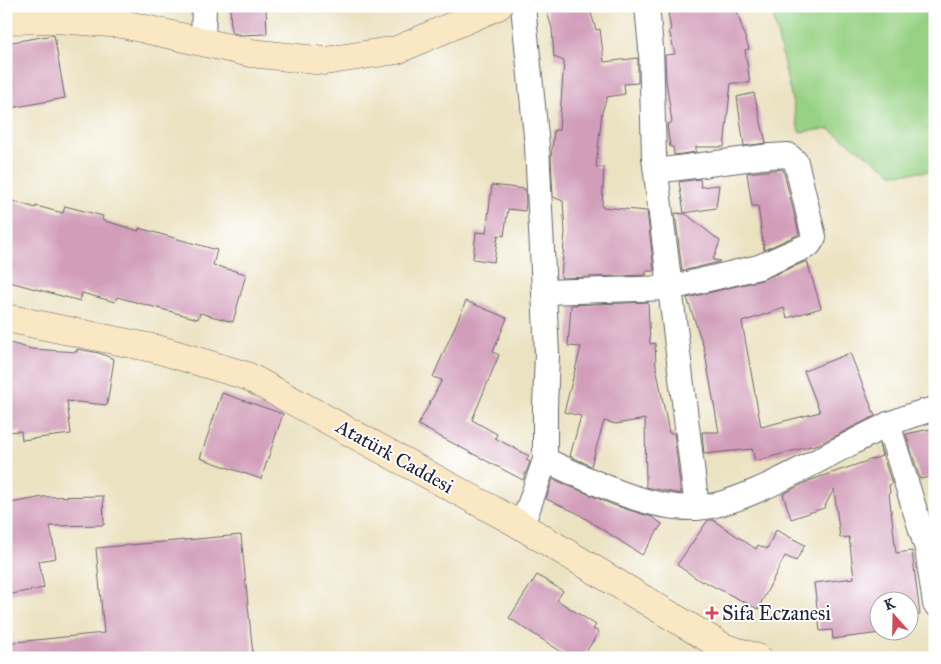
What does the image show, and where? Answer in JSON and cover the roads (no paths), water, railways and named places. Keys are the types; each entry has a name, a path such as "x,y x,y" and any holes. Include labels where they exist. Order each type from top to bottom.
{"main road":[{"path":"6,20 56,19 123,24 251,53 325,61 397,50 498,6"},
{"name":"Atatürk Caddesi","path":"6,318 157,349 247,376 522,526 723,652 758,658"}],"street":[{"path":"203,42 204,6"},
{"path":"522,526 544,460 547,354 537,146 523,6"},
{"path":"648,6 656,171 697,508"},
{"path":"544,292 670,288 759,267 809,245 814,237 796,162 788,155 656,171"},
{"path":"544,460 600,485 640,499 674,507 697,508 719,504 753,492 888,424 935,409"},
{"path":"888,424 931,548 935,604"}],"place":[{"name":"Sifa Eczanesi","path":"712,613"}]}
